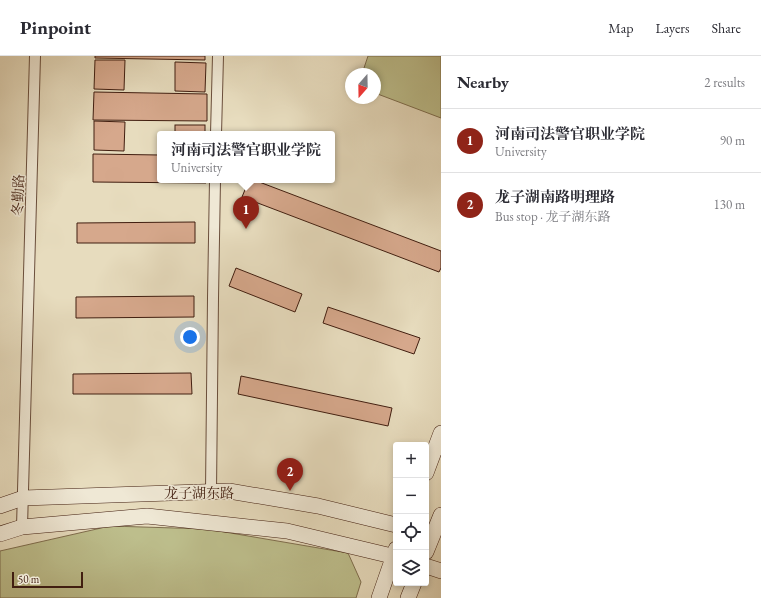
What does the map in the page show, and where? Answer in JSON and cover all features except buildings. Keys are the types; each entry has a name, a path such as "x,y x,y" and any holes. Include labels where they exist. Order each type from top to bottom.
{"street":[{"name":"冬勤路","path":"22,527 35,56"},
{"path":"216,131 218,56"},
{"path":"211,491 215,183"},
{"path":"429,465 441,433"},
{"name":"龙子湖东路","path":"0,506 23,498 229,491 318,506 393,524"},
{"path":"427,550 441,515"},
{"name":"龙子湖东路","path":"0,534 22,527 147,516 287,531 393,554"},
{"path":"379,598 393,560"},
{"path":"429,567 441,571"},
{"path":"408,598 413,586"}],"green space":[{"path":"368,56 441,56 441,118 381,95 381,68 364,68"},
{"path":"110,526 207,529 348,553 361,582 356,598 0,598 0,551"}],"place":[{"name":"河南司法警官职业学院","path":"246,229"},
{"name":"龙子湖南路明理路","path":"290,491"}]}
